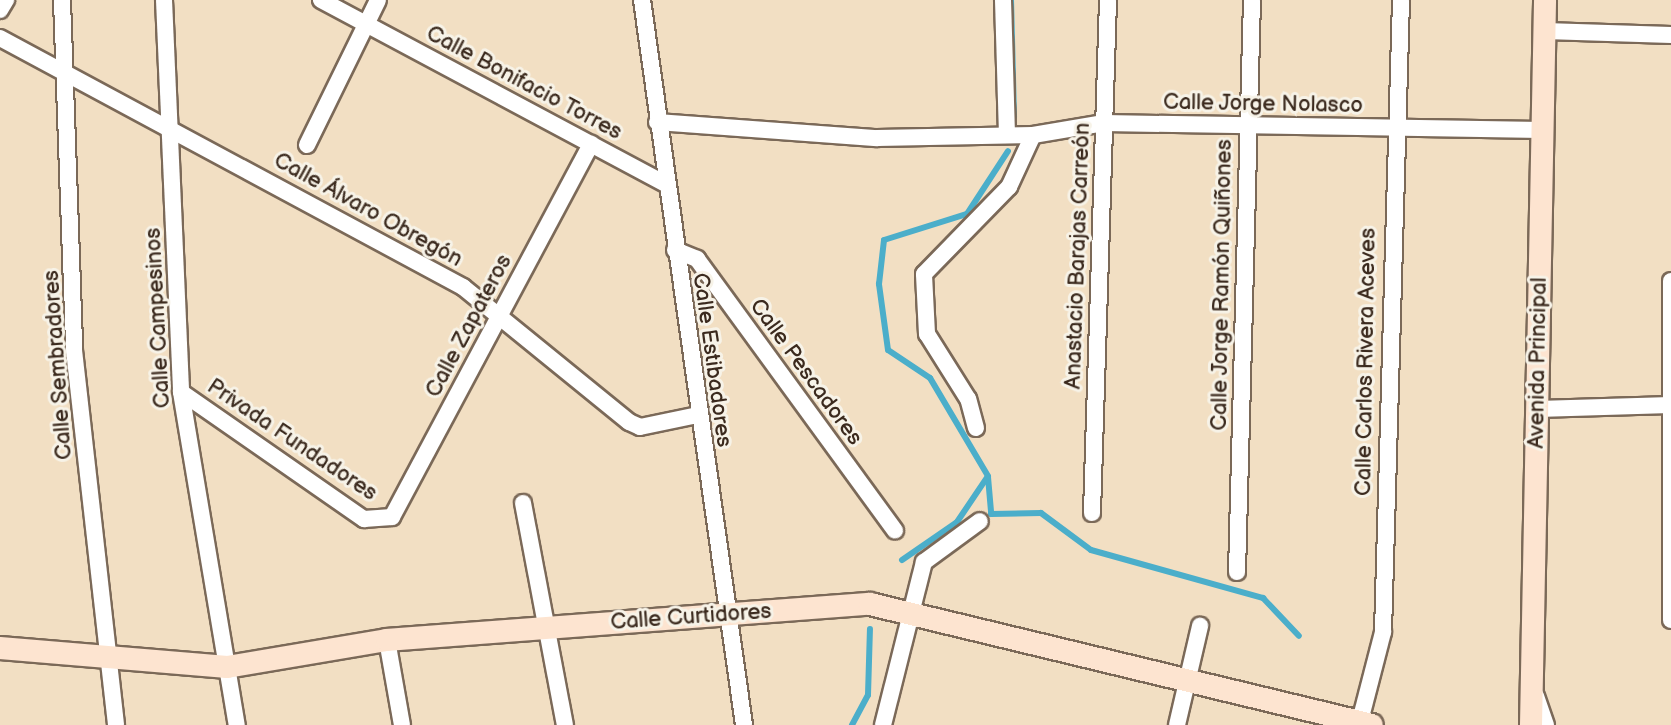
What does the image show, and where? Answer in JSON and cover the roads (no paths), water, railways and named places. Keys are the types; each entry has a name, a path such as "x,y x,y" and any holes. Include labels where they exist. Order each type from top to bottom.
{"street":[{"path":"0,10 6,0"},
{"name":"Calle Sembradores","path":"62,0 68,75 74,350 116,725"},
{"name":"Calle Campesinos","path":"164,0 172,126 181,392 237,725"},
{"name":"Calle Bonifacio Torres","path":"321,0 664,183"},
{"path":"307,145 378,0"},
{"name":"Calle Estibadores","path":"642,0 664,183 744,725"},
{"path":"1003,0 1007,135"},
{"name":"Anastacio Barajas Carreón","path":"1092,513 1108,0"},
{"name":"Calle Jorge Ramón Quiñones","path":"1237,572 1252,0"},
{"name":"Calle Carlos Rivera Aceves","path":"1364,724 1383,632 1392,128 1401,0"},
{"name":"Avenida Principal","path":"1531,725 1545,0"},
{"path":"1545,31 1671,35"},
{"name":"Calle Álvaro Obregón","path":"0,38 172,126 463,287 498,319 629,422 640,427 698,415"},
{"name":"Calle Bonifacio Torres","path":"657,122 877,138 984,136"},
{"name":"Calle Jorge Nolasco","path":"984,136 1033,135 1104,123 1542,130"},
{"path":"976,428 968,399 927,334 924,274 1009,187 1033,135"},
{"name":"Calle Zapateros","path":"379,522 392,517 591,144"},
{"name":"Calle Pescadores","path":"675,250 697,259 895,531"},
{"path":"1671,281 1668,405 1671,620"},
{"name":"Privada Fundadores","path":"181,392 379,522"},
{"path":"1537,409 1668,405"},
{"path":"523,503 565,725"},
{"path":"883,725 924,562 980,521"},
{"name":"Calle Curtidores","path":"0,648 109,661 227,667 387,640 870,604 910,611 1364,724"},
{"path":"1177,725 1200,626"},
{"path":"387,640 402,725"},
{"path":"1531,683 1546,725"}],"waterway":[{"path":"1011,0 1014,117"},
{"path":"902,560 957,522 988,476 930,378 888,350 879,284 884,240 967,214 1008,151"},
{"path":"988,477 991,514 1041,513 1091,550 1263,598 1299,636"},
{"path":"852,725 868,695 870,629"}]}
